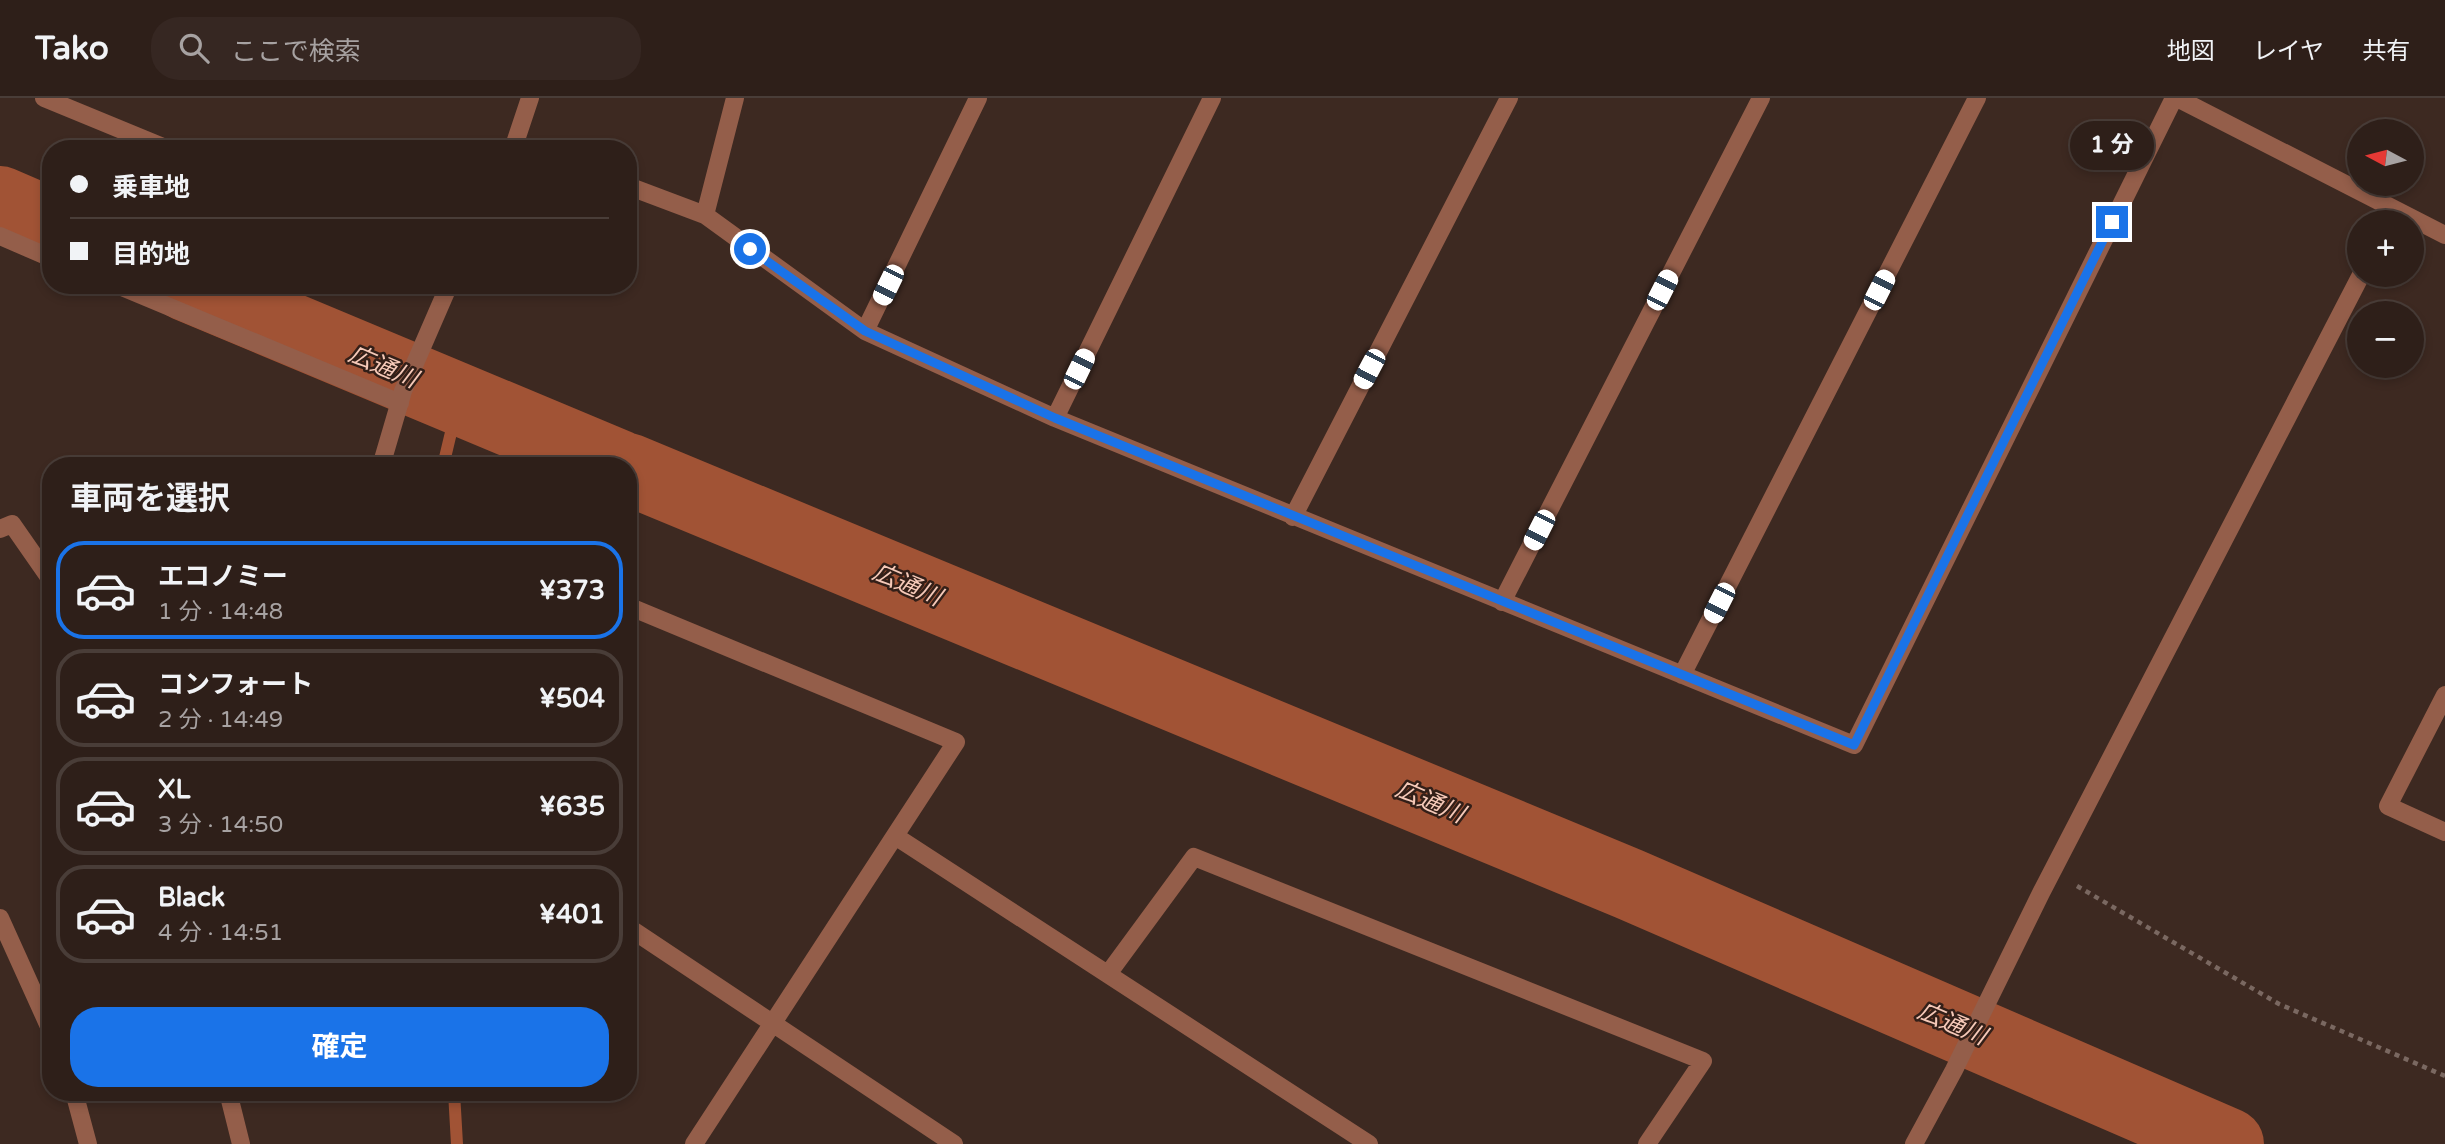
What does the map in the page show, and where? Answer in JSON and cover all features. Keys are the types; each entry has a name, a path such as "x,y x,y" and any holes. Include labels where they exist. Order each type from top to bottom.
{"street":[{"path":"44,98 146,140"},
{"path":"521,140 530,98"},
{"path":"705,215 735,98"},
{"path":"865,331 978,98"},
{"path":"1055,418 1212,98"},
{"path":"1293,517 1509,98"},
{"path":"1502,602 1760,98"},
{"path":"1682,675 1977,98"},
{"path":"637,189 705,215 865,331 1055,418 1854,745 2176,98 2380,210"},
{"path":"2424,228 2445,235"},
{"path":"0,236 42,254"},
{"path":"1913,1144 1954,1070 2041,893 2355,287"},
{"path":"140,294 401,397"},
{"path":"384,457 401,397 445,294"},
{"path":"0,529 12,524 42,567"},
{"path":"637,611 956,742 694,1144"},
{"path":"2445,695 2388,806 2445,832"},
{"path":"895,836 1369,1144"},
{"path":"1108,974 1194,858 1703,1062 1647,1144"},
{"path":"0,918 42,1011"},
{"path":"637,933 954,1144"},
{"path":"76,1101 88,1144"},
{"path":"231,1101 241,1144"}],"path":[{"path":"2052,872 2279,1004 2445,1076"}],"waterway":[{"name":"広通川","path":"0,202 42,220"},
{"name":"広通川","path":"208,294 597,457"},
{"path":"445,457 459,399"},
{"name":"広通川","path":"637,473 1629,884 2228,1144"},
{"path":"455,1101 457,1144"}],"route":[{"path":"750,249 865,331 1055,418 1854,745 2112,222"}]}
